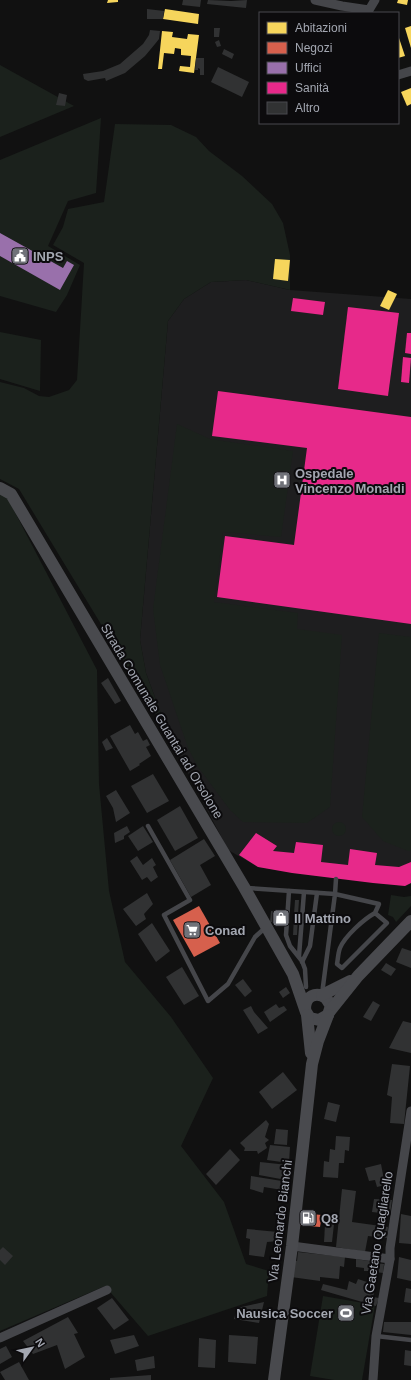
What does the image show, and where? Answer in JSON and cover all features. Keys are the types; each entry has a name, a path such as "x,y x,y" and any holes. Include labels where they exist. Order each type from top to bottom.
{"street":[{"path":"316,0 368,10 375,0"},
{"path":"399,75 411,71"},
{"name":"Strada Comunale Guantai ad Orsolone","path":"0,488 11,494 244,887 293,974 306,1012"},
{"path":"320,995 329,1002 331,1006 329,1013 324,1019 317,1020 310,1018 306,1012 305,1003 308,999 312,996 320,995 358,976 411,921"},
{"name":"Strada Comunale Guantai ad Orsolone","path":"293,974 306,987 320,995"},
{"name":"Via Leonardo Bianchi","path":"274,1380 292,1246 312,1064 318,1041 329,1013 358,976"},
{"name":"Via Leonardo Bianchi","path":"306,1012 310,1034 312,1064"},
{"name":"Via Gaetano Quagliarello","path":"373,1380 376,1336 390,1259 390,1248 411,1110"},
{"path":"292,1246 390,1259"},
{"path":"0,1338 107,1290"}],"lane":[{"path":"148,826 190,900 164,915 208,1001 228,984 256,937 266,927"},
{"path":"320,995 336,879"},
{"path":"244,887 335,894 379,904 376,913 367,918 344,941 340,949 337,964 342,968 387,923 376,913"},
{"path":"289,891 286,935 290,946 302,962 306,987"},
{"path":"299,956 304,892"},
{"path":"302,962 310,946 316,893"},
{"path":"376,1336 411,1340"}],"shaded area":[{"path":"0,65 74,106 0,137"},
{"path":"101,118 96,193 68,201 48,246 80,265 67,295 56,312 0,296 0,160"},
{"path":"115,124 171,125 196,137 209,151 242,176 272,204 283,223 290,255 290,290 246,280 211,282 184,299 168,321 140,640 146,673 170,738 19,489 0,479 0,382 24,388 39,396 49,397 69,390 77,380 84,263 53,245 63,227 68,209 104,202"},
{"name":"Ospedale Vincenzo Monaldi","path":"246,280 290,290 411,299 411,883 405,886 258,867 228,850 170,738 146,673 140,640 168,321 184,299 211,282"},
{"path":"0,332 41,340 40,391 0,379"},
{"path":"177,424 210,439 293,451 281,537 223,532 214,602 298,613 297,629 342,635 330,807 307,823 243,822 230,810 198,767 188,748 160,665 153,609"},
{"path":"0,494 7,497 97,670 99,784 109,891 125,962 171,1017 213,1078 181,1146 224,1202 246,1264 269,1271 267,1296 148,1336 105,1286 0,1331"},
{"path":"379,633 411,637 411,851 383,841 362,817"},
{"path":"336,822 342,822 346,826 346,832 342,836 336,836 332,832 332,826"},
{"path":"391,895 404,897 411,896 411,906 396,922 393,917 388,915"},
{"path":"323,1296 375,1305 362,1380 334,1380 310,1376"}],"building: Abitazioni":[{"path":"108,0 118,0 118,2 107,3"},
{"path":"398,0 408,0 407,5 397,3"},
{"path":"165,9 199,14 198,24 163,19"},
{"path":"411,26 411,48 405,28"},
{"path":"162,31 173,32 172,37 187,39 188,34 199,35 194,73 179,71 180,66 190,67 191,56 181,55 181,49 175,48 174,54 164,53 162,69 158,69"},
{"path":"399,38 405,56 399,58"},
{"path":"411,88 411,104 407,106 401,92"},
{"path":"275,259 290,260 288,281 273,279"},
{"path":"388,290 397,294 389,310 380,306"}],"building: Negozi":[{"path":"199,906 220,943 194,957 173,920"},
{"path":"300,1213 322,1215 320,1227 298,1225"}],"building: Uffici":[{"path":"0,233 63,268 67,261 74,265 60,290 0,256"}],"building: Sanità":[{"path":"293,298 325,302 323,315 291,311"},
{"path":"348,307 399,313 388,396 338,389"},
{"path":"407,333 411,333 411,354 405,353"},
{"path":"403,357 411,358 409,383 401,382"},
{"path":"218,391 411,417 411,624 217,597 225,536 294,545 307,448 212,436"},
{"path":"256,833 277,846 273,851 294,853 296,842 323,845 321,862 348,865 350,849 377,853 375,865 399,867 411,862 411,883 405,886 373,883 292,873 258,867 239,855"}],"building: Altro":[{"path":"183,0 201,0 200,7 182,5"},
{"path":"208,0 247,0 246,8 207,4"},
{"path":"147,9 164,11 163,19 147,19"},
{"path":"214,28 220,28 219,37 214,37"},
{"path":"150,30 160,31 159,39 145,56 125,73 106,81 105,78 88,81 84,79 83,74 103,71 120,64 143,44 149,35"},
{"path":"219,40 221,46 217,47 215,42"},
{"path":"224,49 234,54 232,59 222,54"},
{"path":"196,58 204,58 204,75 200,75 200,69 198,68 198,70 195,70"},
{"path":"218,67 249,82 242,97 211,82"},
{"path":"59,93 67,95 65,106 56,105"},
{"path":"108,678 121,701 115,704 101,683"},
{"path":"130,725 135,734 138,732 143,741 147,739 150,745 146,747 151,756 130,771 110,736"},
{"path":"107,738 113,748 106,751 102,742"},
{"path":"153,774 169,801 147,813 131,786"},
{"path":"116,790 130,813 116,822 113,808 106,796"},
{"path":"180,806 198,838 175,851 157,820"},
{"path":"127,826 130,832 124,836 124,839 115,843 114,833"},
{"path":"143,826 153,842 138,851 128,836"},
{"path":"204,839 215,856 200,865 211,885 191,897 170,860"},
{"path":"137,856 143,865 152,858 156,865 153,867 158,877 151,882 147,877 142,880 130,861"},
{"path":"147,893 153,904 144,914 146,919 136,926 123,909"},
{"path":"295,900 299,900 298,915 294,915"},
{"path":"271,911 282,913 281,924 270,922"},
{"path":"294,917 298,917 297,935 293,935"},
{"path":"152,923 170,951 156,962 138,934"},
{"path":"402,948 411,951 411,968 396,962"},
{"path":"386,963 396,969 391,976 381,970"},
{"path":"182,967 199,996 184,1005 166,977"},
{"path":"243,979 252,991 245,997 235,985"},
{"path":"286,987 290,993 283,998 279,992"},
{"path":"373,1001 380,1005 371,1021 363,1017"},
{"path":"276,1004 279,1008 284,1006 287,1010 270,1022 264,1012"},
{"path":"251,1006 254,1012 268,1028 258,1034 243,1010"},
{"path":"403,1021 411,1023 411,1053 389,1048"},
{"path":"392,1064 410,1066 404,1124 390,1123 392,1097 387,1095"},
{"path":"283,1072 297,1090 272,1109 259,1092"},
{"path":"328,1102 340,1105 336,1122 324,1119"},
{"path":"266,1120 269,1124 265,1137 269,1140 265,1143 267,1148 258,1154 257,1151 244,1151 245,1148 240,1143"},
{"path":"276,1129 288,1130 287,1145 274,1144"},
{"path":"336,1136 350,1137 349,1151 345,1150 344,1163 339,1163 338,1178 323,1177 324,1161 329,1162 330,1149 335,1150"},
{"path":"270,1145 290,1147 289,1163 267,1160"},
{"path":"230,1149 240,1160 216,1185 206,1174"},
{"path":"260,1162 288,1165 286,1180 259,1175"},
{"path":"381,1164 385,1185 377,1187 375,1180 369,1181 365,1168"},
{"path":"251,1176 282,1181 282,1190 264,1187 263,1193 250,1189"},
{"path":"342,1189 356,1191 352,1222 388,1227 387,1238 368,1236 365,1252 336,1247"},
{"path":"374,1199 392,1200 390,1214 372,1212"},
{"path":"401,1214 411,1216 411,1244 399,1243"},
{"path":"328,1223 334,1224 332,1242 324,1242 325,1225"},
{"path":"247,1229 278,1232 278,1241 267,1242 264,1257 249,1255 250,1239 246,1238"},
{"path":"3,1247 13,1256 5,1265 0,1260 0,1250"},
{"path":"298,1252 345,1257 344,1267 340,1266 339,1279 320,1277 320,1281 291,1277 293,1260 297,1261"},
{"path":"399,1257 411,1260 411,1281 397,1278"},
{"path":"356,1259 375,1262 373,1271 364,1271 364,1268 356,1267"},
{"path":"377,1263 384,1264 383,1273 376,1272"},
{"path":"358,1279 376,1285 373,1297 379,1298 376,1306 321,1290 323,1284 347,1290 349,1281 356,1284"},
{"path":"406,1288 411,1289 411,1303 404,1302"},
{"path":"112,1298 129,1320 114,1330 97,1308"},
{"path":"264,1302 259,1323 234,1319 237,1308"},
{"path":"68,1317 78,1333 74,1334 85,1357 65,1369 57,1345 33,1354 23,1341"},
{"path":"384,1322 411,1322 411,1335 383,1332"},
{"path":"134,1335 139,1346 115,1354 110,1340"},
{"path":"229,1335 258,1337 256,1364 228,1362"},
{"path":"199,1338 216,1340 215,1368 198,1367"},
{"path":"6,1346 12,1357 0,1364 0,1349"},
{"path":"405,1350 411,1351 411,1366 404,1365"},
{"path":"154,1356 155,1368 137,1371 135,1360"},
{"path":"19,1362 29,1380 5,1380 0,1372"},
{"path":"151,1375 151,1380 110,1380 110,1378"}],"place":[{"name":"INPS","path":"20,256"},
{"name":"Ospedale Vincenzo Monaldi","path":"282,480"},
{"name":"Il Mattino","path":"281,918"},
{"name":"Conad","path":"192,930"},
{"name":"Q8","path":"308,1218"},
{"name":"Nausica Soccer","path":"346,1313"}]}
